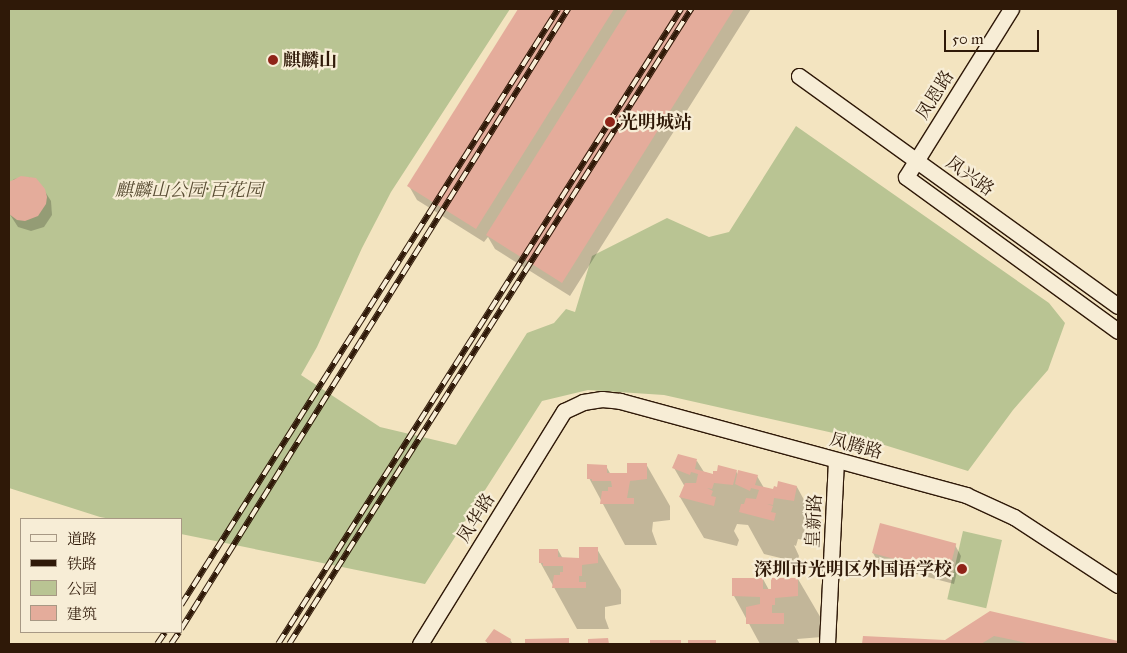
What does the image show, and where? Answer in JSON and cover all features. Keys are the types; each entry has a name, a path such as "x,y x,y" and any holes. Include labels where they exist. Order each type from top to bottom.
{"street":[{"name":"凤恩路","path":"1012,9 906,176 1118,331"},
{"name":"凤兴路","path":"799,76 1118,306"},
{"path":"1099,292 1118,294"},
{"name":"凤腾路","path":"564,411 593,400 620,401 966,495 999,509 1118,586"},
{"name":"凤华路","path":"420,644 564,411"},
{"name":"皇新路","path":"827,644 836,460"}],"green space":[{"name":"麒麟山公园·百花园","path":"9,9 510,9 391,192 362,248 317,347 301,375 380,427 456,445 527,333 554,323 566,309 575,312 592,256 667,218 709,237 729,232 796,126 1049,303 1065,323 1048,370 1013,410 968,471 878,443 664,395 588,390 542,401 425,584 182,534 182,518 106,518 9,488"},
{"path":"963,531 1002,540 986,608 947,599"}],"building":[{"path":"518,9 614,9 476,229 407,186"},
{"name":"光明城站","path":"628,9 734,9 562,283 486,235"},
{"path":"21,176 36,178 45,189 47,197 46,204 38,216 25,221 17,220 9,214 9,182"},
{"path":"678,454 697,459 695,469 713,474 713,471 717,471 718,465 737,470 733,485 714,483 712,489 707,488 713,491 711,496 716,497 714,506 679,497 685,483 696,483 698,474 691,472 690,475 672,468"},
{"path":"627,463 647,463 647,479 630,481 627,498 634,498 634,504 600,504 602,491 608,491 608,487 612,487 611,481 592,481 592,479 587,479 587,464 607,465 607,473 627,473"},
{"path":"738,470 758,475 755,485 773,489 774,486 777,487 778,481 797,486 794,501 774,498 773,505 767,504 773,506 771,512 776,513 774,521 739,512 741,504 744,504 746,498 756,499 759,490 751,488 750,491 735,484"},
{"path":"880,523 956,543 948,573 872,553"},
{"path":"579,547 598,547 598,563 582,565 582,576 579,576 579,582 586,582 586,588 552,588 554,575 560,575 560,572 563,572 563,566 543,566 543,563 539,563 539,549 558,549 558,557 579,558"},
{"path":"732,578 763,578 763,589 771,589 771,578 798,578 798,596 775,598 775,605 772,605 772,613 784,613 784,624 746,624 746,607 760,604 760,597 732,596"},
{"path":"990,611 1118,641 1118,644 1032,644 994,636 981,644 862,644 863,636 945,640"},
{"path":"494,629 511,639 509,644 490,644 485,641"},
{"path":"569,638 569,644 525,644 525,639"},
{"path":"608,638 609,644 588,644 588,639"},
{"path":"650,640 681,640 681,644 650,644"},
{"path":"688,640 716,640 716,644 688,644"}],"railway":[{"path":"182,603 558,9"},
{"path":"182,627 568,9"},
{"path":"278,644 681,9"},
{"path":"289,644 691,9"},
{"path":"157,644 164,633"},
{"path":"171,644 178,633"}],"place":[{"name":"麒麟山","path":"273,60"},
{"name":"光明城站","path":"610,122"},
{"name":"深圳市光明区外国语学校","path":"962,569"}]}
